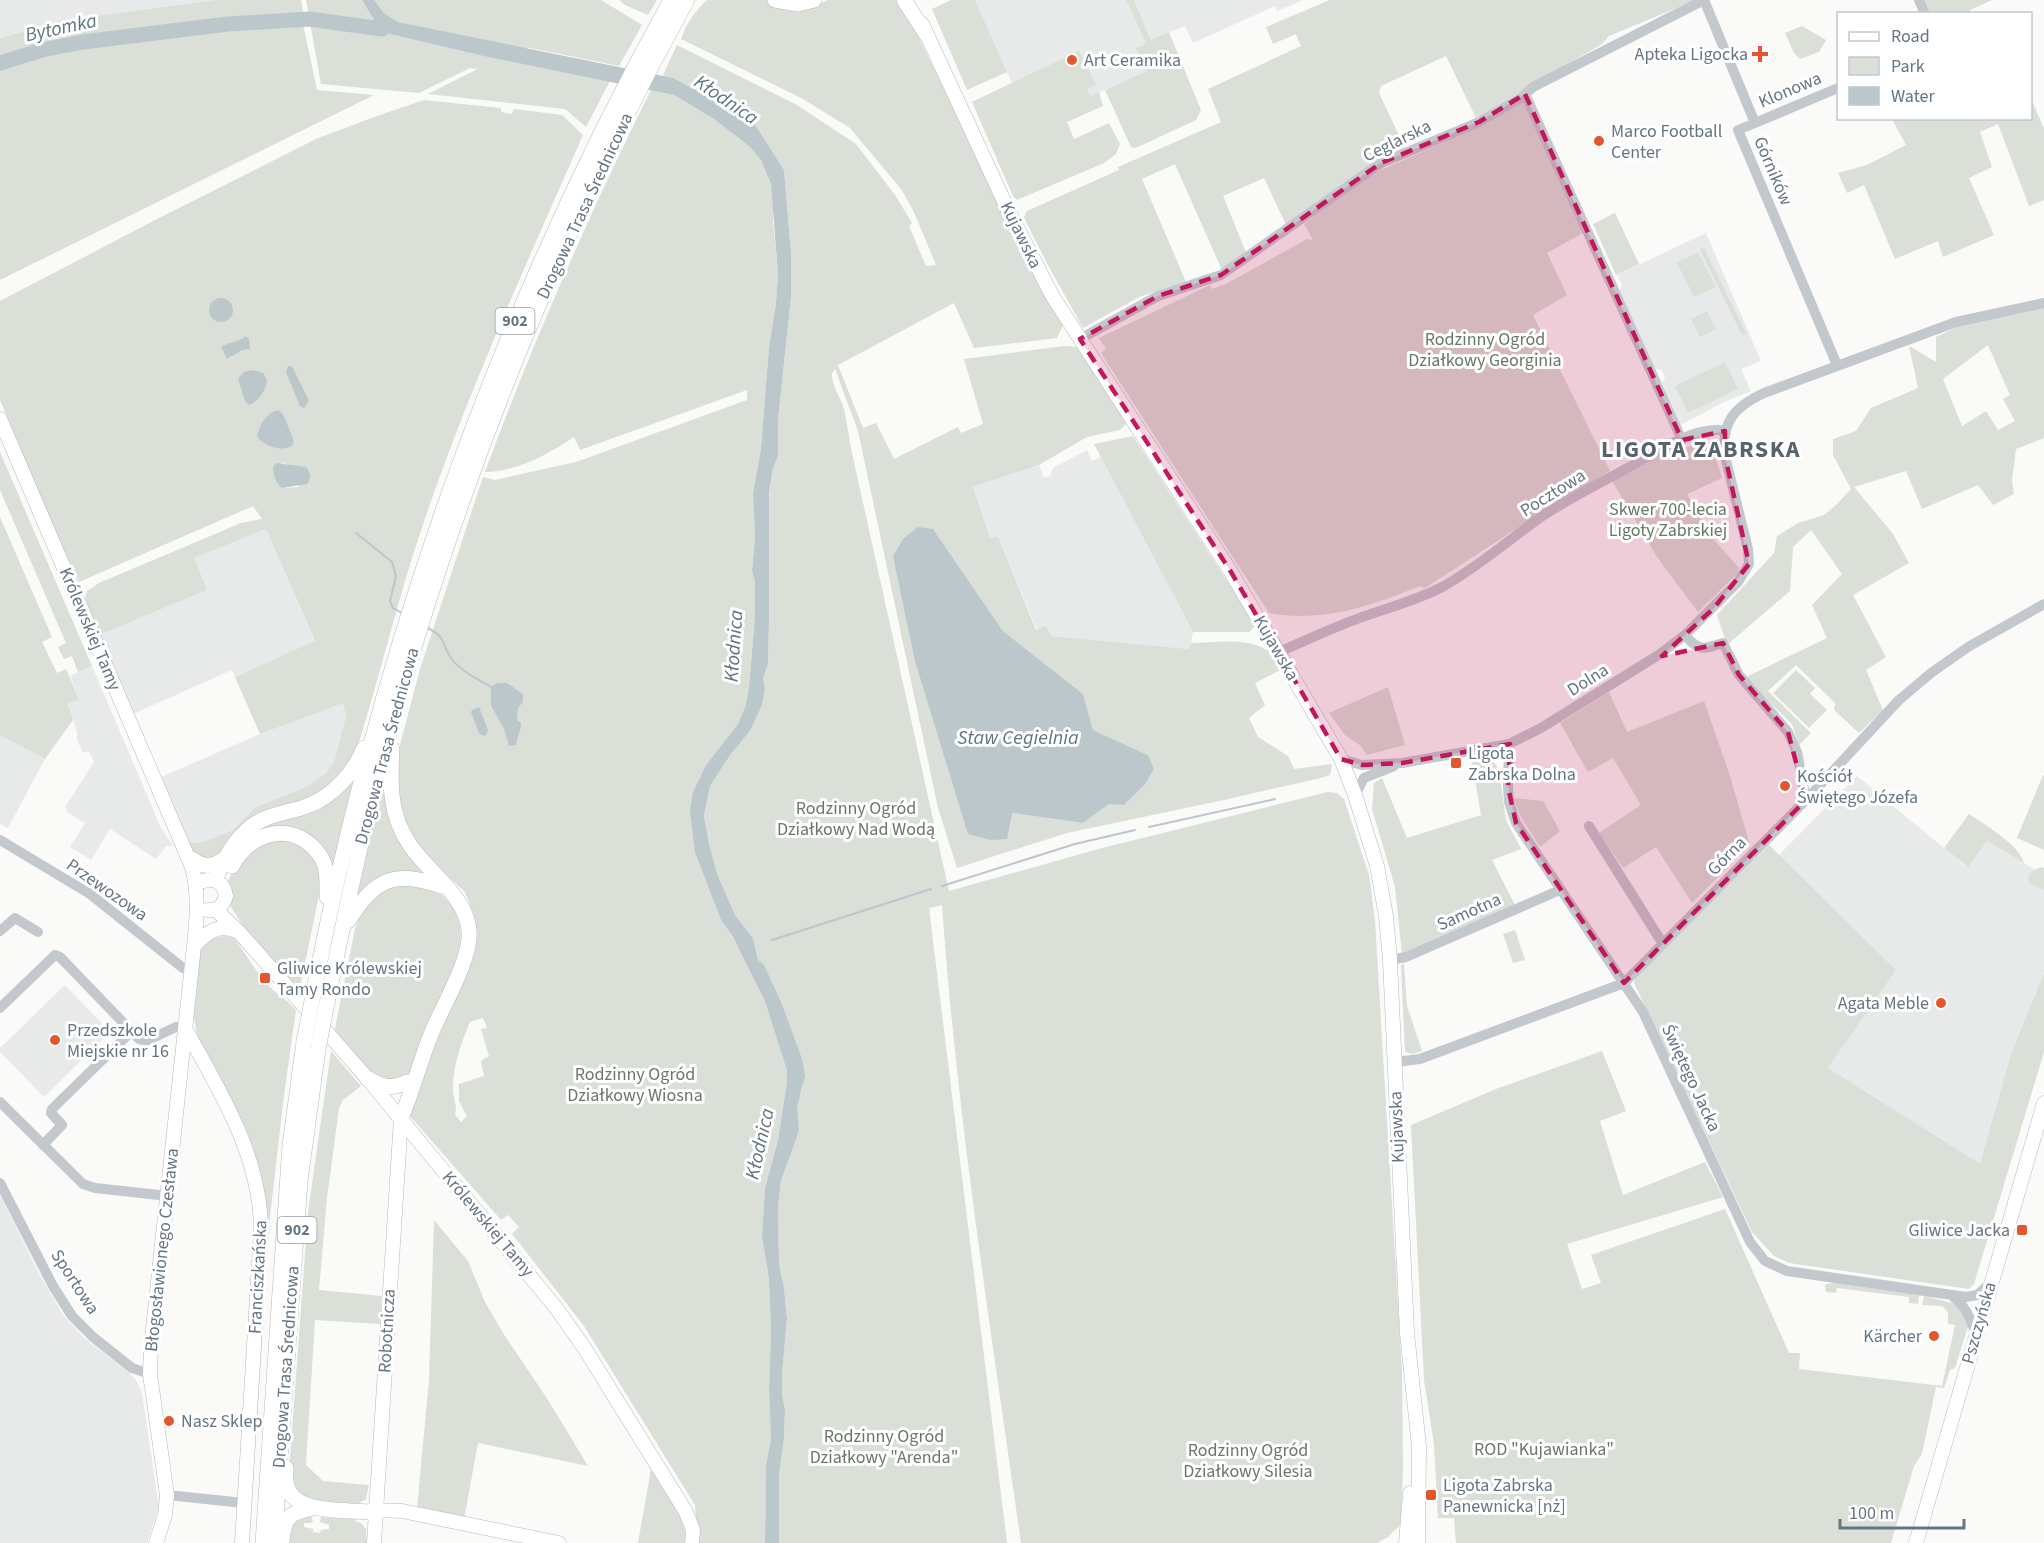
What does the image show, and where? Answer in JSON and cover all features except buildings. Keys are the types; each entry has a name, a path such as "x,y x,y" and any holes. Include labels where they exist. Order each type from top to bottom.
{"main road":[{"name":"Drogowa Trasa Średnicowa","path":"263,1543 290,1145 304,1042 324,935 346,838 381,707 520,351 672,8 687,0"},
{"path":"672,8 699,0"},
{"path":"776,0 798,4 814,0"},
{"path":"904,0 926,34"},
{"name":"Drogowa Trasa Średnicowa","path":"274,1543 300,1181 318,1049 361,842 399,695 405,650"},
{"path":"399,695 392,742 390,786 392,803 408,843 456,897 464,912 469,930 468,947 418,1069 401,1118"},
{"path":"216,881 234,843 258,822 273,815 307,806 323,798 338,785 360,756 381,707"},
{"path":"216,881 246,845 256,838 279,833 304,840 322,858 326,872 324,935"},
{"path":"192,859 201,866 208,866 225,859"},
{"path":"341,931 368,892 385,882 408,877 445,887"},
{"path":"401,1118 400,1100 407,1082 418,1069"},
{"path":"367,1078 386,1088 407,1082"},
{"path":"283,1412 287,1445 286,1484 291,1496 313,1508"},
{"path":"281,1543 285,1521 292,1514 313,1508 368,1512 376,1510"}],"street":[{"name":"Kujawska","path":"911,0 1033,260 1053,297 1231,572 1341,759 1355,795 1377,866 1386,916 1390,960 1410,1368 1410,1487 1406,1543"},
{"name":"Ceglarska","path":"1080,339 1158,296 1221,275 1381,163 1479,122 1553,77 1704,0"},
{"name":"Górników","path":"1704,0 1755,123 1738,130 1837,365"},
{"name":"Klonowa","path":"1755,123 1837,89"},
{"path":"1526,94 1682,440"},
{"path":"1725,431 1734,414 1745,403 1764,393 1956,322 2044,303"},
{"name":"Królewskiej Tamy","path":"0,419 192,867 197,895"},
{"name":"Pocztowa","path":"1279,652 1443,586 1466,573 1543,516 1639,461 1700,432 1725,431"},
{"name":"Dolna","path":"1341,759 1362,765 1402,763 1509,744 1541,728 1660,654 1685,635 1714,608 1743,575 1749,564 1725,456 1723,440 1725,431"},
{"name":"Górna","path":"1395,1062 1420,1059 1624,983 1806,800 1899,699 1968,646 2044,604"},
{"path":"1685,635 1696,648 1702,649 1723,643 1739,675 1786,727 1797,752 1806,800"},
{"name":"Świętego Jacka","path":"1509,744 1508,794 1516,823 1642,1012 1750,1242 1765,1261 1787,1271 1966,1297 1977,1295 1991,1283"},
{"name":"Dolna","path":"1348,777 1364,778 1402,763"},
{"path":"1348,777 1362,765"},
{"path":"1355,795 1364,778"},
{"path":"1589,826 1663,944"},
{"name":"Przewozowa","path":"0,840 90,894 183,968 192,972"},
{"name":"Królewskiej Tamy","path":"180,840 192,859 216,881"},
{"path":"216,881 226,896 217,907 204,909 197,895 201,883 216,881"},
{"name":"Samotna","path":"1390,960 1406,957 1560,890"},
{"name":"Błogosławionego Czesława","path":"156,1543 165,1515 167,1495 150,1374 152,1336 192,972 198,909 197,895"},
{"name":"Królewskiej Tamy","path":"217,907 225,907 240,933 367,1078 535,1280 585,1349 686,1512 693,1530 692,1543"},
{"name":"Błogosławionego Czesława","path":"194,950 217,907"},
{"path":"0,931 15,918 38,932"},
{"path":"194,950 205,934 216,929 226,928 240,933"},
{"path":"0,1008 55,955 60,957 139,1039 146,1041 176,1028 185,1028"},
{"name":"Franciszkańska","path":"185,1028 229,1108 255,1179 260,1202 261,1231 242,1543"},
{"path":"43,1145 62,1125 51,1113 52,1109 131,1032"},
{"path":"0,1102 78,1181 87,1186 168,1196"},
{"name":"Pszczyńska","path":"1916,1543 2044,1103"},
{"name":"Robotnicza","path":"374,1543 401,1118"},
{"path":"398,1162 402,1154 408,1152 415,1150 429,1153"},
{"name":"Sportowa","path":"0,1183 53,1286 72,1316 93,1337 132,1368 150,1374"},
{"path":"1951,1295 1961,1302 1968,1312 1976,1334"},
{"name":"Kujawska","path":"1410,1368 1419,1446 1418,1543"},
{"path":"167,1495 244,1503"},
{"path":"376,1510 402,1511 559,1543"}],"highlighted area":[{"path":"1525,94 1682,440 1725,431 1725,456 1749,564 1714,608 1662,656 1723,643 1739,675 1788,732 1806,800 1624,983 1516,823 1508,787 1510,744 1402,763 1362,765 1341,759 1231,572 1080,339 1158,296 1221,275 1381,163 1479,122"}],"shaded area":[{"path":"0,0 215,0 59,21 0,38"},
{"name":"Art Ceramika","path":"975,0 1126,0 1146,44 1147,72 1029,122"},
{"path":"1134,0 1303,0 1277,11 1275,6 1193,43 1185,26 1151,40"},
{"path":"1706,233 1761,361 1741,369 1751,391 1724,402 1681,425 1662,383 1665,377 1662,370 1652,368 1619,294 1622,284 1617,275"},
{"path":"1087,450 1092,461 1101,457 1193,632 1190,649 1050,636 1037,630 998,536 990,538 973,487 1039,465 1044,478 1050,476 1053,468"},
{"path":"266,529 315,642 235,677 232,670 133,714 99,635 206,590 193,558"},
{"path":"92,666 161,828 173,846 166,846 156,859 110,829 91,860 70,847 85,823 67,812 65,807 94,762 89,751 83,753 77,740 77,732 68,704 79,698 70,676"},
{"path":"343,702 346,716 334,762 326,773 308,786 254,808 233,830 200,843 192,843 184,836 159,778 260,734"},
{"path":"0,735 45,759 8,828 0,824"},
{"path":"1857,776 1967,867 1987,841 2044,875 2044,973 2011,1054 1980,1165 1828,1068 1896,970 1779,855"},
{"name":"Przedszkole Miejskie nr 16","path":"65,985 110,1032 44,1097 0,1052 0,1048"},
{"path":"0,1195 41,1277 63,1315 83,1337 126,1370 136,1380 142,1393 159,1507 147,1543 0,1543"}],"green space":[{"path":"215,0 301,0 303,13 214,20 63,40 0,57 0,38 59,21"},
{"path":"306,0 362,0 381,32 483,56 610,81 586,127 565,109 428,94 478,69 470,68 419,93 321,84"},
{"path":"374,0 601,0 642,25 619,66 530,48 524,49 398,22 384,13"},
{"path":"619,0 657,0 648,15"},
{"path":"707,0 764,0 817,5 828,0 901,0 1025,258 1064,323 1057,338 974,348 954,303 838,365 863,428 876,423 894,459 958,427 961,433 983,424 964,359 1064,346 1078,347 1127,423 1120,430 1087,437 1039,465 973,487 990,538 998,536 1036,630 1046,626 1051,636 1189,649 1191,643 1222,642 1243,642 1263,648 1271,653 1282,669 1255,683 1265,705 1249,718 1258,737 1288,756 1294,769 1332,764 1330,775 1321,778 1067,833 957,868 938,808 858,431 835,369 832,378 844,409 949,891 1102,848 1328,792 1337,793 1344,799 1369,875 1375,921 1402,1372 1401,1524 1388,1537 1377,1543 1021,1543 956,1065 942,905 929,908 1007,1543 779,1543 779,1475 785,1410 782,1373 787,1319 779,1264 778,1208 781,1181 799,1131 796,1108 803,1087 764,966 758,960 753,938 735,915 718,876 704,816 710,786 731,754 750,731 762,705 765,689 763,678 768,664 769,621 769,497 773,468 778,456 778,420 791,298 791,252 784,170 663,75 677,45 797,105 856,144 895,195 912,223 909,226 926,266 936,265 913,210 901,189 850,128 803,99 681,39 691,18","holes":["933,529 1003,631 1083,694 1093,730 1148,755 1154,769 1146,783 1109,804 1083,823 1012,813"]},
{"path":"951,0 975,0 1007,72 967,90 932,9"},
{"path":"1126,0 1134,0 1151,40 1169,32 1201,110 1196,120 1136,148 1131,147 1105,90 1147,71 1136,48 1146,44"},
{"path":"1330,0 1696,0 1609,36 1602,44 1476,118 1446,56 1381,86 1379,93 1405,148 1286,225 1264,178 1223,196 1246,252 1222,270 1175,164 1142,179 1186,282 1139,297 1083,328 1027,224 1024,217 1027,211 1119,170 1118,167 1221,122 1208,89 1301,46 1296,34 1273,44 1266,27"},
{"path":"1924,0 1992,0 1970,10 1970,12 1930,12"},
{"path":"303,24 317,90 374,95 0,280 0,67 112,43 227,29"},
{"path":"1802,26 1826,40 1819,52 1800,59 1794,53 1785,33"},
{"path":"1079,51 1096,85 1087,89 1090,96 1099,92 1103,106 1067,122 1074,139 1109,123 1120,144 1116,154 1104,163 1017,200 1013,196 972,102"},
{"name":"Rodzinny Ogród Działkowy Wiosna","path":"651,90 674,95 714,119 750,147 761,160 771,184 774,200 773,220 778,274 769,347 761,448 753,494 755,538 752,570 755,583 755,615 749,688 738,724 706,765 693,792 722,922 744,956 762,993 787,1070 778,1140 765,1188 762,1237 769,1279 771,1335 769,1390 771,1438 766,1466 765,1543 698,1543 695,1505 584,1326 512,1234 519,1227 508,1215 501,1220 409,1115 426,1057 471,963 477,939 474,916 465,892 429,859 414,841 401,811 396,760 420,669 483,477 495,480 576,462 747,400 747,390 580,450 574,437 532,461 509,469 485,472 542,327","holes":["507,683 515,695 517,721 504,729 491,706","483,1018 487,1028 481,1029 489,1056 481,1061 484,1076 459,1084 459,1101 467,1116 461,1122 455,1115 453,1079 456,1062 470,1022"]},
{"path":"424,100 501,108 501,112 512,114 514,109 562,115 583,135 470,397 430,504 355,755 343,775 324,792 259,817 217,862 194,855 184,836 192,843 200,843 233,830 254,808 308,786 326,773 334,762 346,716 343,703 260,734 235,677 315,641 266,529 194,558 207,590 99,635 85,600 87,591 99,583 241,523 262,519 253,506 79,582 0,400 0,301 316,139","holes":["242,340 243,350 227,359 221,347","282,463 294,466 299,487 283,488 278,483 273,466"]},
{"name":"Rodzinny Ogród Działkowy Georginia","path":"1524,100 1585,232 1547,253 1567,295 1533,315 1610,471 1425,588 1420,586 1346,611 1308,616 1269,613 1101,353 1106,349 1099,338 1210,285 1212,289 1226,284 1307,239 1313,240 1304,224 1353,187 1379,171 1451,139"},
{"path":"2032,100 2044,129 2044,200 2029,206 1998,124 1980,132 1992,167 1969,178 1994,235 1943,257 1938,241 1895,259 1864,185 1847,193 1838,173 1867,165 1906,145 1893,120 2032,120"},
{"path":"1615,213 1639,264 1616,275 1593,224"},
{"path":"1704,248 1746,333 1742,335 1700,250"},
{"path":"1698,252 1716,287 1694,297 1677,263"},
{"path":"2044,307 2044,438 2016,449 2012,480 2014,494 1993,505 1978,485 1922,509 1906,471 1854,487 1893,534 1909,563 1853,595 1886,657 1866,670 1883,710 1859,733 1834,710 1835,703 1796,665 1768,691 1811,733 1799,745 1792,724 1744,678 1827,638 1812,605 1842,574 1811,530 1793,547 1790,591 1727,645 1717,615 1774,553 1777,536 1798,523 1824,515 1851,489 1833,455 1833,439 1856,431 1871,408 1918,388 1909,346 1936,362 1936,337 1963,324","holes":["1988,345 2010,395 2003,399 2015,421 1998,430 1986,411 1962,426 1943,379"]},
{"path":"1707,311 1716,329 1700,337 1691,319"},
{"path":"1725,362 1738,389 1688,413 1675,386"},
{"path":"1133,436 1253,621 1254,627 1249,632 1193,632 1094,444"},
{"name":"Skwer 700-lecia Ligoty Zabrskiej","path":"1696,444 1705,444 1713,448 1722,478 1687,494 1710,535 1739,568 1737,574 1698,612 1657,557 1612,481 1662,453 1664,455"},
{"path":"0,452 92,666 78,672 72,656 64,659 58,647 66,643 0,490"},
{"path":"0,517 52,637 42,642 57,673 66,669 79,699 68,704 73,720 45,759 0,735"},
{"path":"1796,670 1815,688 1810,694 1827,710 1809,728 1773,693"},
{"path":"1388,687 1405,745 1367,755 1361,746 1345,735 1329,713"},
{"path":"1609,692 1627,732 1704,701 1730,776 1750,845 1692,903 1656,847 1623,868 1599,833 1641,805 1613,758 1588,772 1560,723"},
{"path":"1492,759 1499,770 1506,820 1521,849 1492,860 1515,905 1402,954 1395,887 1372,809 1374,783 1382,778 1407,838 1481,815 1472,762"},
{"path":"356,770 333,872 308,838 244,836"},
{"path":"2044,776 2044,850 2017,838"},
{"path":"383,777 386,795 431,876 416,874 356,901"},
{"path":"1513,798 1543,801 1560,831 1540,847 1522,819"},
{"path":"1969,814 2009,842 2024,863 1987,841 1968,867 1944,848"},
{"path":"271,838 305,849 315,861 322,881 299,992 247,932 229,904 227,883 236,864"},
{"path":"1769,845 1896,970 1828,1068 1980,1164 2011,1054 2044,973 2044,1052 1974,1284 1969,1289 1789,1263 1774,1256 1752,1232 1634,983 1636,977"},
{"path":"2040,867 2044,868 2044,890 2031,884 2028,880 2030,873"},
{"path":"395,883 434,889 443,896 458,916 461,930 460,945 411,1074 406,1079 375,1081 334,1033 361,910 372,898"},
{"path":"1515,930 1525,960 1513,963 1503,934"},
{"path":"224,936 233,937 268,985 296,1010 270,1217 250,1527 246,1528 266,1216 241,1124 225,1087 197,1034 193,1000 201,944 207,940"},
{"path":"1404,964 1407,1006 1422,1051 1412,1054 1405,1052 1401,965"},
{"path":"331,1051 361,1086 343,1100 339,1108 327,1198 319,1290 382,1296 380,1324 315,1320 306,1465 323,1481 369,1485 366,1499 356,1505 305,1500 297,1495 289,1472 308,1212"},
{"name":"ROD \"Kujawianka\"","path":"1602,1051 1626,1111 1600,1121 1623,1195 1705,1162 1723,1197 1567,1244 1582,1289 1601,1283 1591,1255 1725,1209 1789,1353 1800,1353 1799,1369 1942,1386 1955,1325 1948,1324 1948,1312 1942,1306 1922,1305 1924,1296 1956,1304 1968,1324 1955,1368 1950,1370 1944,1388 1936,1387 1922,1454 1914,1466 1891,1543 1456,1543 1454,1518 1438,1518 1434,1444 1424,1380 1411,1125 1496,1089"},
{"path":"434,1220 468,1261 485,1302 503,1333 548,1400 588,1466 478,1443 464,1519 417,1509 429,1379"},
{"path":"1835,1283 1919,1295 1918,1304 1909,1303 1909,1297 1837,1288 1836,1293 1826,1292 1826,1284"},
{"path":"651,1469 679,1513 686,1543 638,1543"},
{"path":"311,1516 313,1521 304,1523 304,1527 320,1533 321,1530 329,1529 329,1525 320,1522 321,1517 355,1518 355,1521 361,1523 366,1529 367,1543 290,1543 290,1520"}],"water":[{"path":"362,0 374,0 384,13 398,22 673,78 753,122 784,170 791,252 791,298 778,420 778,456 773,468 769,494 769,621 768,664 763,678 765,689 762,705 750,731 731,754 710,786 704,816 718,876 735,915 753,938 758,960 764,965 781,1002 802,1059 805,1076 797,1108 799,1131 781,1181 778,1208 779,1264 787,1319 782,1373 785,1410 779,1475 779,1543 765,1543 766,1466 771,1438 769,1390 771,1335 769,1279 762,1237 765,1188 778,1140 787,1070 765,1001 733,937 722,922 695,852 690,811 693,792 706,765 738,724 749,688 755,615 755,583 752,570 755,538 753,494 761,448 769,347 778,275 771,184 761,160 750,147 714,119 674,95 483,56 381,32"},
{"path":"221,298 230,301 233,310 230,319 221,322 212,319 209,310 212,301"},
{"path":"246,336 249,339 250,349 243,350 227,359 221,347"},
{"path":"288,366 292,366 309,401 304,408 300,406 286,372"},
{"path":"253,370 263,373 267,380 261,395 249,405 245,401 238,379 244,372"},
{"path":"278,410 283,414 294,441 292,446 287,448 273,447 257,437 264,420"},
{"path":"277,463 306,467 310,475 309,482 282,488 274,475 273,466"},
{"name":"Staw Cegielnia","path":"918,527 933,529 1003,631 1083,694 1093,730 1148,755 1154,769 1146,783 1124,805 1109,804 1083,823 1012,813 1007,839 991,840 968,834 915,661 893,556 903,539"},
{"path":"497,683 507,683 523,694 523,702 518,708 517,720 521,723 516,745 509,746 504,729 491,706 491,687"},
{"path":"479,707 488,730 483,736 479,733 471,712"}],"waterway":[{"name":"Bytomka","path":"0,63 42,50 83,42 228,24 309,19 382,29"},
{"path":"356,533 392,562 396,576 390,601 393,608 402,613"},
{"path":"428,628 441,638 451,658 459,667 491,687"},
{"path":"1149,827 1275,799"},
{"path":"942,886 1075,844 1135,830"},
{"path":"772,940 931,889"}],"place":[{"name":"Apteka Ligocka","path":"1760,54"},
{"name":"Art Ceramika","path":"1072,60"},
{"name":"Marco Football Center","path":"1599,141"},
{"name":"Ligota Zabrska Dolna","path":"1456,763"},
{"name":"Kościół Świętego Józefa","path":"1785,786"},
{"name":"Gliwice Królewskiej Tamy Rondo","path":"265,978"},
{"name":"Agata Meble","path":"1941,1003"},
{"name":"Przedszkole Miejskie nr 16","path":"55,1040"},
{"name":"Gliwice Jacka","path":"2022,1230"},
{"name":"Kärcher","path":"1934,1336"},
{"name":"Nasz Sklep","path":"169,1421"},
{"name":"Ligota Zabrska Panewnicka [nż]","path":"1431,1495"}],"district":[{"name":"LIGOTA ZABRSKA","path":"1701,449"}],"water label":[{"name":"Kłodnica","path":"726,100"},
{"name":"Kłodnica","path":"734,646"},
{"name":"Kłodnica","path":"760,1144"}],"park label":[{"name":"Rodzinny Ogród Działkowy Nad Wodą","path":"856,818"},
{"name":"Rodzinny Ogród Działkowy \"Arenda\"","path":"884,1446"},
{"name":"Rodzinny Ogród Działkowy Silesia","path":"1248,1460"}]}
